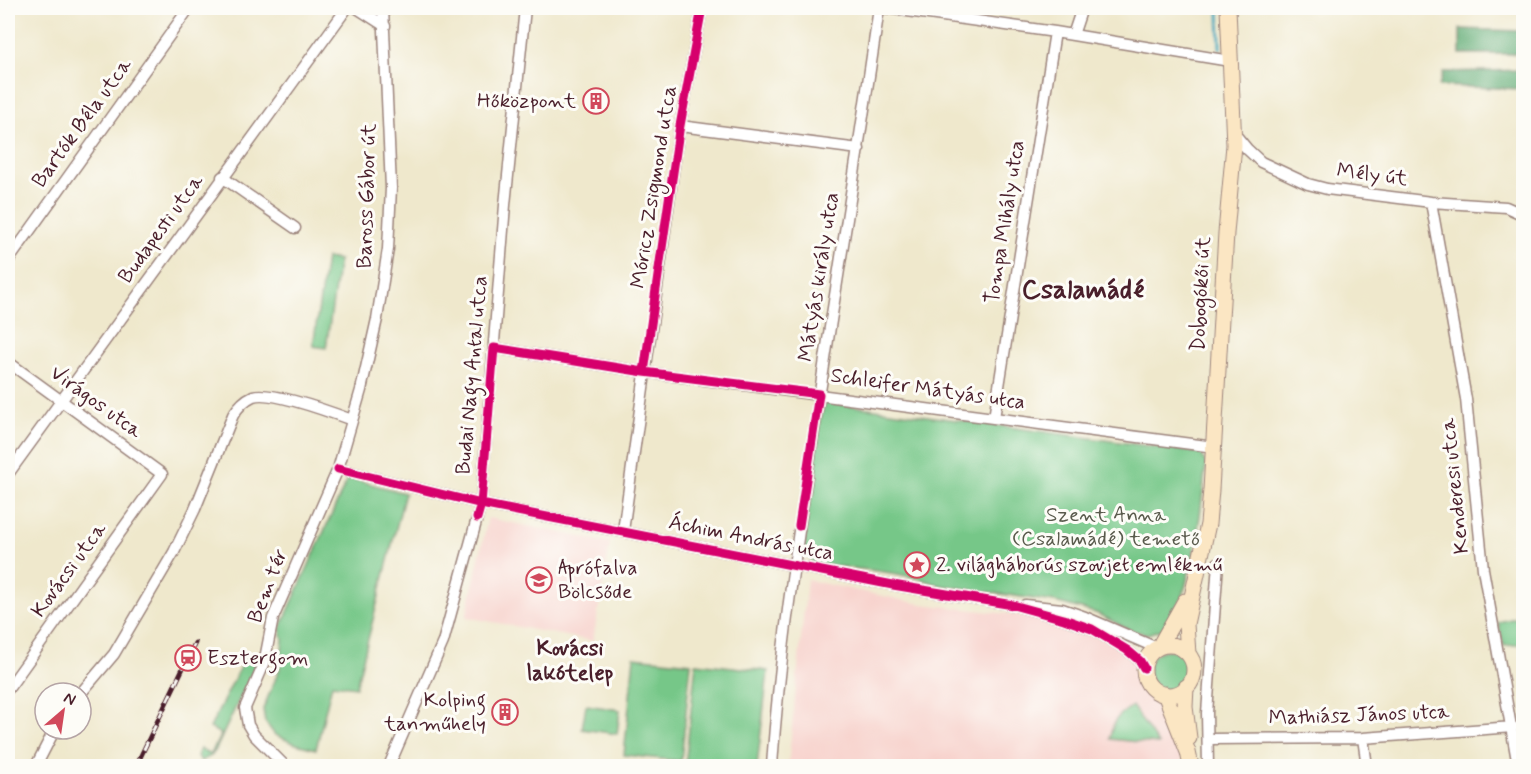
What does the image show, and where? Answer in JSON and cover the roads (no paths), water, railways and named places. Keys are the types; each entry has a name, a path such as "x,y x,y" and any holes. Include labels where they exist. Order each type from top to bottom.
{"main road":[{"name":"Dobogókői út","path":"1188,654 1186,624 1208,524 1226,232 1234,145 1228,8"},
{"name":"Dobogókői út","path":"1158,648 1194,582"},
{"path":"1169,645 1178,646 1188,654 1193,671 1186,687 1178,693 1165,694 1149,684 1144,668 1148,656 1158,648 1169,645"},
{"path":"1186,687 1185,707 1190,759"},
{"path":"1165,694 1190,759"}],"street":[{"name":"Bartók Béla utca","path":"8,261 189,8"},
{"name":"Budapesti utca","path":"8,474 346,8"},
{"path":"357,8 385,26"},
{"name":"Baross Gábor út","path":"338,469 361,390 377,319 390,224 391,188 383,8"},
{"name":"Budai Nagy Antal utca","path":"389,766 443,642 481,504 505,205 525,8"},
{"name":"Móricz Zsigmond utca","path":"623,531 680,126 702,8"},
{"name":"Mátyás király utca","path":"772,766 782,657 794,564 819,394 860,149 879,8"},
{"path":"886,8 1055,32 1230,62"},
{"path":"1073,35 1082,8"},
{"name":"Tompa Mihály utca","path":"994,418 1055,32"},
{"path":"680,126 860,149"},
{"name":"Mély út","path":"1233,131 1243,145 1261,162 1308,184 1327,189 1431,202 1506,207 1524,215"},
{"path":"222,177 295,228"},
{"name":"Kenderesi utca","path":"1431,202 1466,399 1483,568 1518,766"},
{"name":"Schleifer Mátyás utca","path":"494,348 644,372 1214,447"},
{"name":"Virágos utca","path":"8,362 162,474"},
{"path":"92,681 120,644 168,563 189,522 233,415 242,404 252,397 269,395 352,420"},
{"name":"Áchim András utca","path":"338,469 481,504 893,585 1013,605 1092,629 1127,650 1140,661 1144,668"},
{"name":"Bem tér","path":"285,766 254,735 244,708 264,664 273,618 338,469"},
{"name":"Kovácsi utca","path":"8,689 162,474"},
{"path":"1208,766 1208,713 1218,564"},
{"name":"Áchim András utca","path":"1013,605 1032,604 1062,609 1158,648"},
{"name":"Mathiász János utca","path":"1208,740 1363,738 1513,728"},
{"path":"1363,738 1366,766"},
{"path":"36,766 49,741"}],"waterway":[{"path":"1219,8 1220,48"}],"railway":[{"path":"136,766 195,643"}],"place":[{"name":"Hőközpont","path":"596,101"},
{"name":"2. világháborús szovjet emlékmű","path":"917,565"},
{"name":"Aprófalva Bölcsőde","path":"539,580"},
{"name":"Esztergom","path":"188,658"},
{"name":"Kolping tanműhely","path":"505,712"}],"district":[{"name":"Csalamádé","path":"1083,290"},
{"name":"Kovácsi lakótelep","path":"570,662"}],"park label":[{"name":"Szent Anna (Csalamádé) temető","path":"1106,527"}]}
